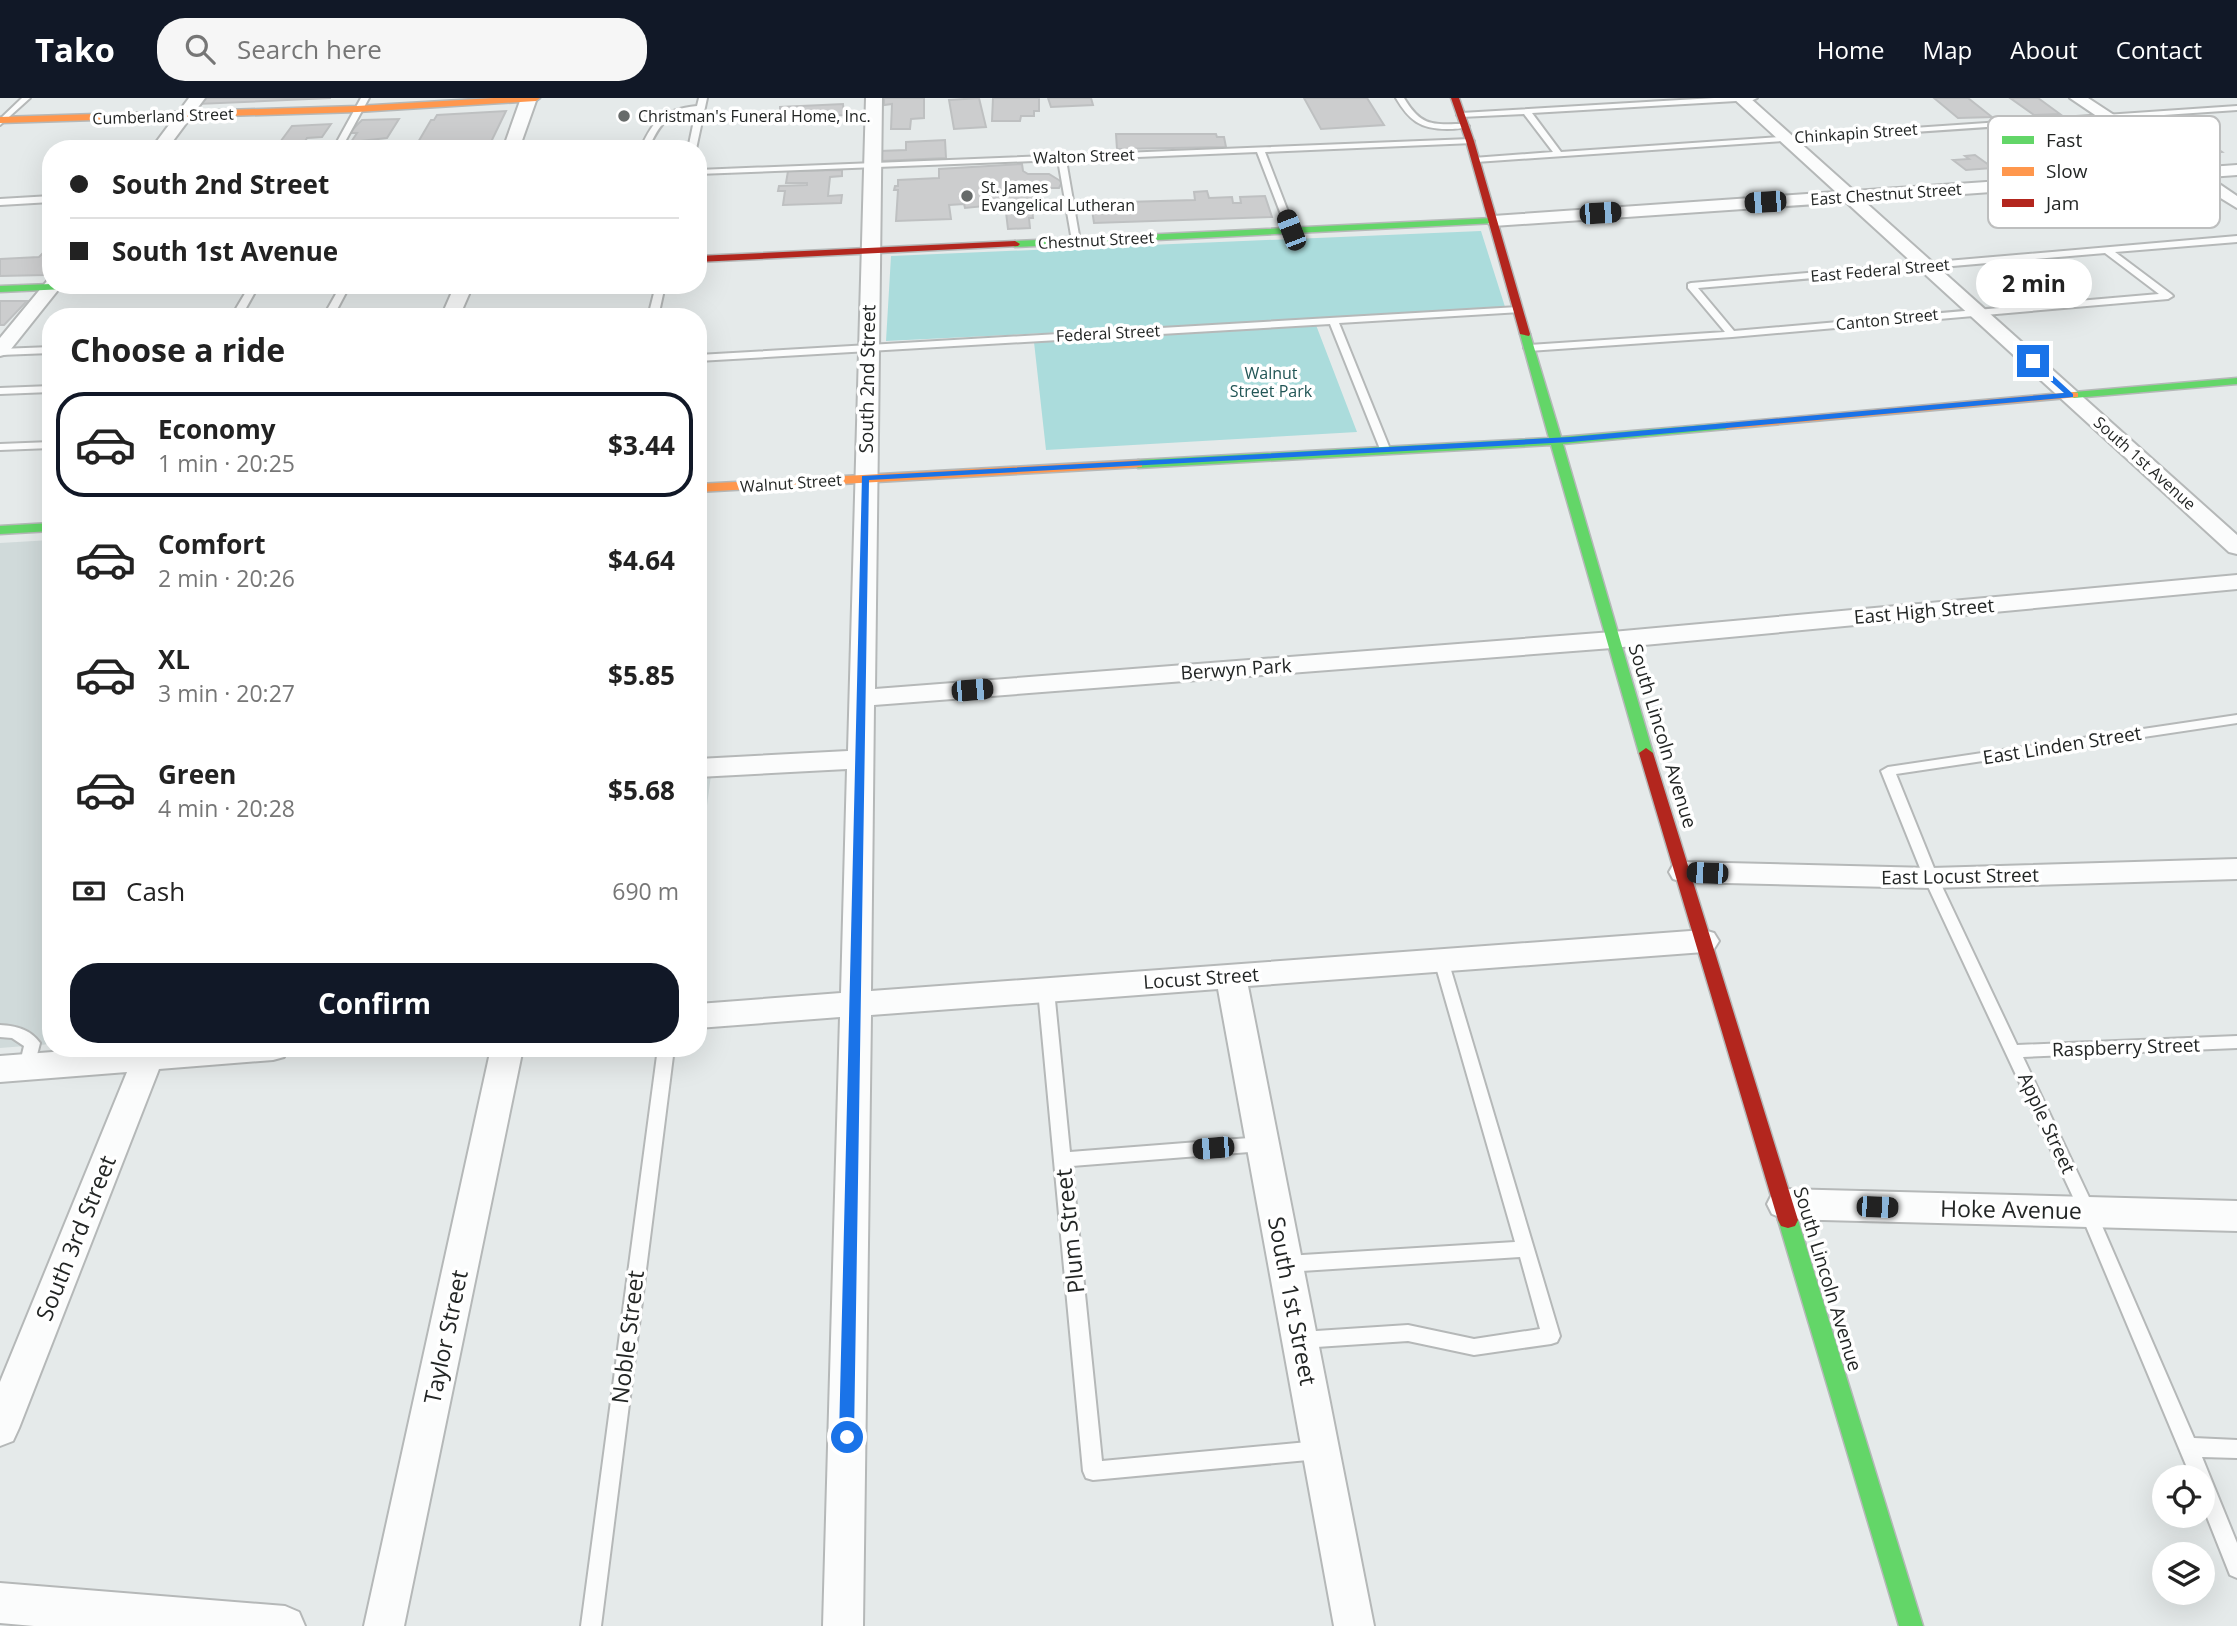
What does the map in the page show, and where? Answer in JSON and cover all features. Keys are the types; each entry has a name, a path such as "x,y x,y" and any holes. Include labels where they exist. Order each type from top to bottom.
{"main road":[{"name":"Cumberland Street","path":"1,121 183,116 361,104 536,98"},
{"name":"South Lincoln Avenue","path":"1455,98 1476,160 1612,640 1910,1626"},
{"name":"Chestnut Street","path":"707,259 1493,221"},
{"path":"0,289 42,287"},
{"name":"Walnut Street","path":"707,487 1555,440 2237,381"},
{"path":"0,530 42,528"}],"street":[{"path":"166,140 197,98"},
{"path":"515,140 529,98"},
{"name":"South 2nd Street","path":"843,1626 874,98"},
{"name":"South 1st Avenue","path":"1741,98 2237,547"},
{"path":"2078,98 2105,116"},
{"name":"East Chestnut Street","path":"1493,221 1988,187"},
{"path":"2220,192 2237,203"},
{"path":"0,351 46,294"},
{"name":"East High Street","path":"1612,640 2237,582"},
{"name":"Berwyn Park","path":"860,698 1612,640"},
{"path":"707,768 860,759"},
{"name":"East Locust Street","path":"1683,872 1931,878 2237,869"},
{"name":"Locust Street","path":"707,1015 1704,941"},
{"name":"South 1st Street","path":"1231,976 1354,1626"},
{"path":"13,1068 113,1057"},
{"name":"South 3rd Street","path":"0,1428 148,1057"},
{"name":"Taylor Street","path":"384,1626 505,1057"},
{"name":"Hoke Avenue","path":"1784,1204 2237,1216"},
{"path":"0,1603 285,1626"}],"lane":[{"path":"1,121 26,98"},
{"path":"694,140 703,98"},
{"path":"1400,98 1412,121 1466,127 1527,112 1753,98"},
{"path":"342,140 361,104"},
{"path":"649,140 661,117 675,111 701,108"},
{"name":"Chinkapin Street","path":"2105,116 2237,108"},
{"path":"1527,112 1559,155"},
{"name":"Chinkapin Street","path":"1476,160 1988,124"},
{"name":"Walton Street","path":"707,172 1260,149 1466,127"},
{"path":"1260,149 1291,230"},
{"path":"1061,157 1076,241"},
{"path":"0,202 42,200"},
{"name":"East Federal Street","path":"1732,334 1691,286 2237,239"},
{"name":"Canton Street","path":"1529,348 1732,334 2168,296 2107,250"},
{"name":"Federal Street","path":"707,357 1518,310"},
{"path":"1333,320 1385,449"},
{"path":"0,351 42,350"},
{"path":"0,391 42,389"},
{"path":"0,447 42,445"},
{"name":"East Linden Street","path":"1888,771 2237,719"},
{"name":"Apple Street","path":"1888,771 1931,878 2088,1212 2197,1465"},
{"path":"1300,1340 1408,1333 1474,1347 1551,1336 1441,960"},
{"name":"Plum Street","path":"1046,990 1093,1471 1321,1450"},
{"path":"0,1031 15,1032 32,1043 13,1068"},
{"name":"Raspberry Street","path":"2014,1051 2237,1042"},
{"name":"Noble Street","path":"590,1626 665,1057"},
{"path":"1063,1160 1262,1144"},
{"path":"1285,1264 1526,1249"},
{"path":"2190,1447 2237,1448"},
{"path":"2215,1512 2237,1568"}],"shaded area":[{"path":"42,541 42,1045 0,1048 0,543"},
{"path":"707,775 711,775 707,805"}],"green space":[{"path":"1481,231 1506,310 886,341 891,256"},
{"name":"Walnut Street Park","path":"1316,325 1357,432 1046,450 1034,342"}],"building":[{"path":"202,98 331,98 198,104"},
{"path":"884,98 924,98 924,118 911,119 910,129 891,129 892,104 884,105"},
{"path":"979,98 986,127 954,129 949,100"},
{"path":"993,98 1039,98 1039,111 1034,111 1034,116 1021,116 1020,121 992,121"},
{"path":"1048,98 1091,98 1093,105 1051,107"},
{"path":"1304,98 1367,98 1384,125 1321,129"},
{"path":"1934,98 1968,98 1991,116 1988,117 1958,118"},
{"path":"2010,98 2038,98 2060,114 2034,115"},
{"path":"843,104 844,115 780,118 780,107"},
{"path":"506,111 492,140 419,140 437,115"},
{"path":"399,119 387,138 352,140 357,133 349,133 362,120"},
{"path":"331,124 322,137 282,140 292,126"},
{"path":"1116,134 1216,134 1217,137 1224,137 1226,147 1117,149"},
{"path":"945,140 946,158 880,161 880,151 906,150 906,142"},
{"path":"1975,155 1988,164 1988,168 1966,170 1953,160 1969,159 1965,156"},
{"name":"St. James Evangelical Lutheran","path":"1022,164 1023,171 1028,174 1049,174 1062,182 1059,188 1037,188 1038,202 1027,202 1027,208 1032,208 1030,228 1008,229 1005,204 965,208 964,204 949,205 951,219 896,221 898,190 894,190 895,186 898,186 898,180 939,178 939,169"},
{"path":"842,170 842,176 830,177 828,196 842,195 841,203 783,205 785,191 778,191 779,186 807,185 786,183 788,171"},
{"path":"1207,191 1209,198 1232,197 1233,203 1241,203 1240,197 1265,196 1272,217 1094,223 1091,203 1119,202 1120,209 1127,208 1126,202 1195,200 1194,192"},
{"path":"42,254 42,275 0,276 0,259 39,257"},
{"path":"0,301 27,301 4,325 0,325"}],"traffic: fast":[{"path":"1015,244 1493,221"},
{"path":"0,289 42,287"},
{"path":"1525,334 1646,753"},
{"path":"2074,395 2237,381"},
{"path":"1138,464 1570,440 1727,426"},
{"path":"0,530 42,528"},
{"path":"1788,1220 1911,1626"}],"traffic: slow":[{"path":"0,120 357,109 536,98"},
{"path":"1727,426 2074,395"},
{"path":"707,488 1138,464"}],"traffic: jam":[{"path":"1455,98 1470,141 1525,334"},
{"path":"707,259 1015,244"},
{"path":"1646,753 1788,1220"}],"place":[{"name":"Christman's Funeral Home, Inc.","path":"624,116"},
{"name":"St. James Evangelical Lutheran","path":"967,196"}],"route":[{"path":"847,1437 865,478 1570,440 2071,395 2033,361"}]}
